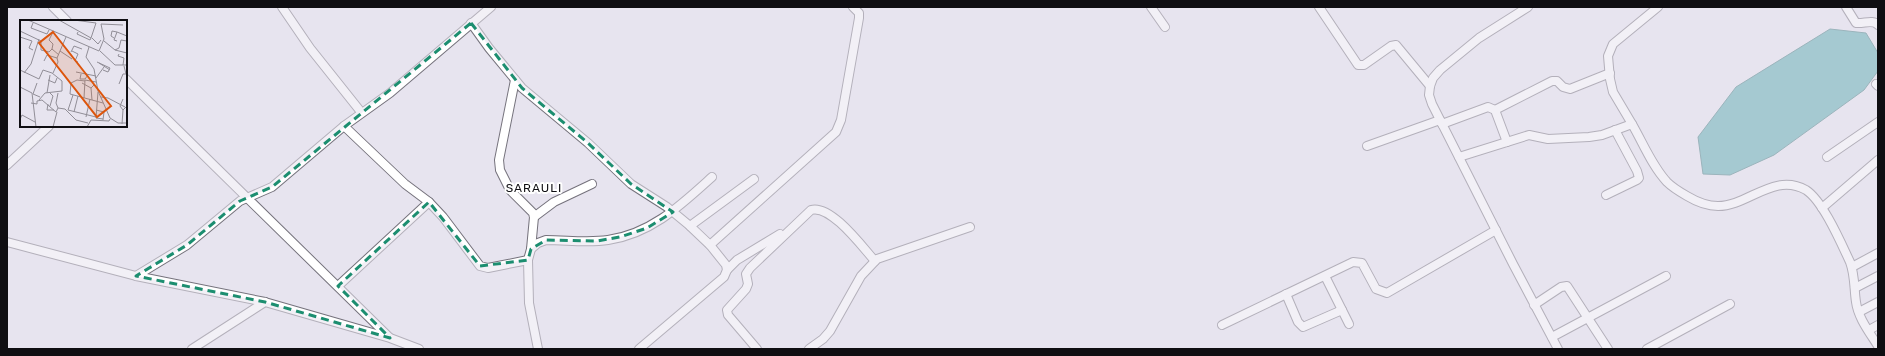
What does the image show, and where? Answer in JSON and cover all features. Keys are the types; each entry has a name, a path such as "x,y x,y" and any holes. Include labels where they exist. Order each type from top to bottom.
{"street":[{"path":"53,7 66,20"},
{"path":"282,7 310,48 361,112"},
{"path":"136,276 187,245 240,201 272,187 361,112 390,93 491,7"},
{"path":"710,245 836,132 841,120 859,18 859,13 853,7"},
{"path":"1151,7 1165,27"},
{"path":"1319,7 1358,66 1364,65 1391,46 1396,45 1430,86"},
{"path":"1528,7 1518,9 1440,70 1433,78 1429,95 1441,122 1558,349"},
{"path":"1658,7 1613,44 1608,56 1614,92 1659,171 1667,182 1698,202 1720,206 1769,188 1784,185 1805,190 1814,197 1822,208 1852,267 1859,312 1878,346"},
{"path":"1846,7 1856,23 1863,24 1872,21 1878,25"},
{"path":"471,23 515,80 538,103 588,143 624,178 673,212 690,226 710,245 726,265 727,270"},
{"path":"1495,110 1552,81 1557,81 1563,87 1570,89 1610,74"},
{"path":"127,80 390,338"},
{"path":"515,80 500,160 500,170 510,190 534,217 531,249 528,260 529,303 538,349"},
{"path":"1367,146 1488,107 1495,110 1507,142"},
{"path":"1827,157 1878,122"},
{"path":"1459,157 1529,135 1553,139 1595,136 1632,124"},
{"path":"344,126 405,184 428,202 443,217 480,266 488,268 528,260"},
{"path":"7,165 48,127"},
{"path":"1606,195 1639,178 1637,171 1615,130"},
{"path":"1822,208 1878,160"},
{"path":"531,249 538,243 546,240 597,241 620,237 647,228 673,212 712,177"},
{"path":"690,226 754,179"},
{"path":"534,217 554,202 592,184"},
{"path":"338,286 428,202"},
{"path":"757,349 728,314 727,310 746,289 748,284 746,274 750,268 811,210 819,210 842,224 875,261"},
{"path":"639,349 724,277 727,270 737,260 794,225"},
{"path":"809,349 823,339 830,331 861,276 875,261 884,256 970,227"},
{"path":"1222,325 1286,294 1358,262 1365,268 1376,289 1387,293 1496,230"},
{"path":"7,242 136,276 265,302 390,338 419,349"},
{"path":"1852,267 1878,253"},
{"path":"1325,276 1349,324"},
{"path":"1552,337 1666,276"},
{"path":"1855,288 1878,276"},
{"path":"1534,305 1561,287 1567,286 1608,349"},
{"path":"1286,294 1298,322 1303,327 1342,310"},
{"path":"192,349 265,302"},
{"path":"1859,312 1878,302"},
{"path":"1647,349 1730,304"},
{"path":"1869,330 1878,325"}],"highlighted area":[{"path":"471,23 522,88 588,143 631,184 673,212 647,228 620,237 597,241 546,240 531,249 528,260 480,266 429,202 338,286 390,338 265,302 136,276 187,245 240,201 272,187"}],"water":[{"path":"1830,29 1866,33 1878,53 1878,71 1864,90 1774,155 1730,175 1703,174 1698,137 1736,87"}],"district":[{"name":"SARAULI","path":"534,188"}]}
